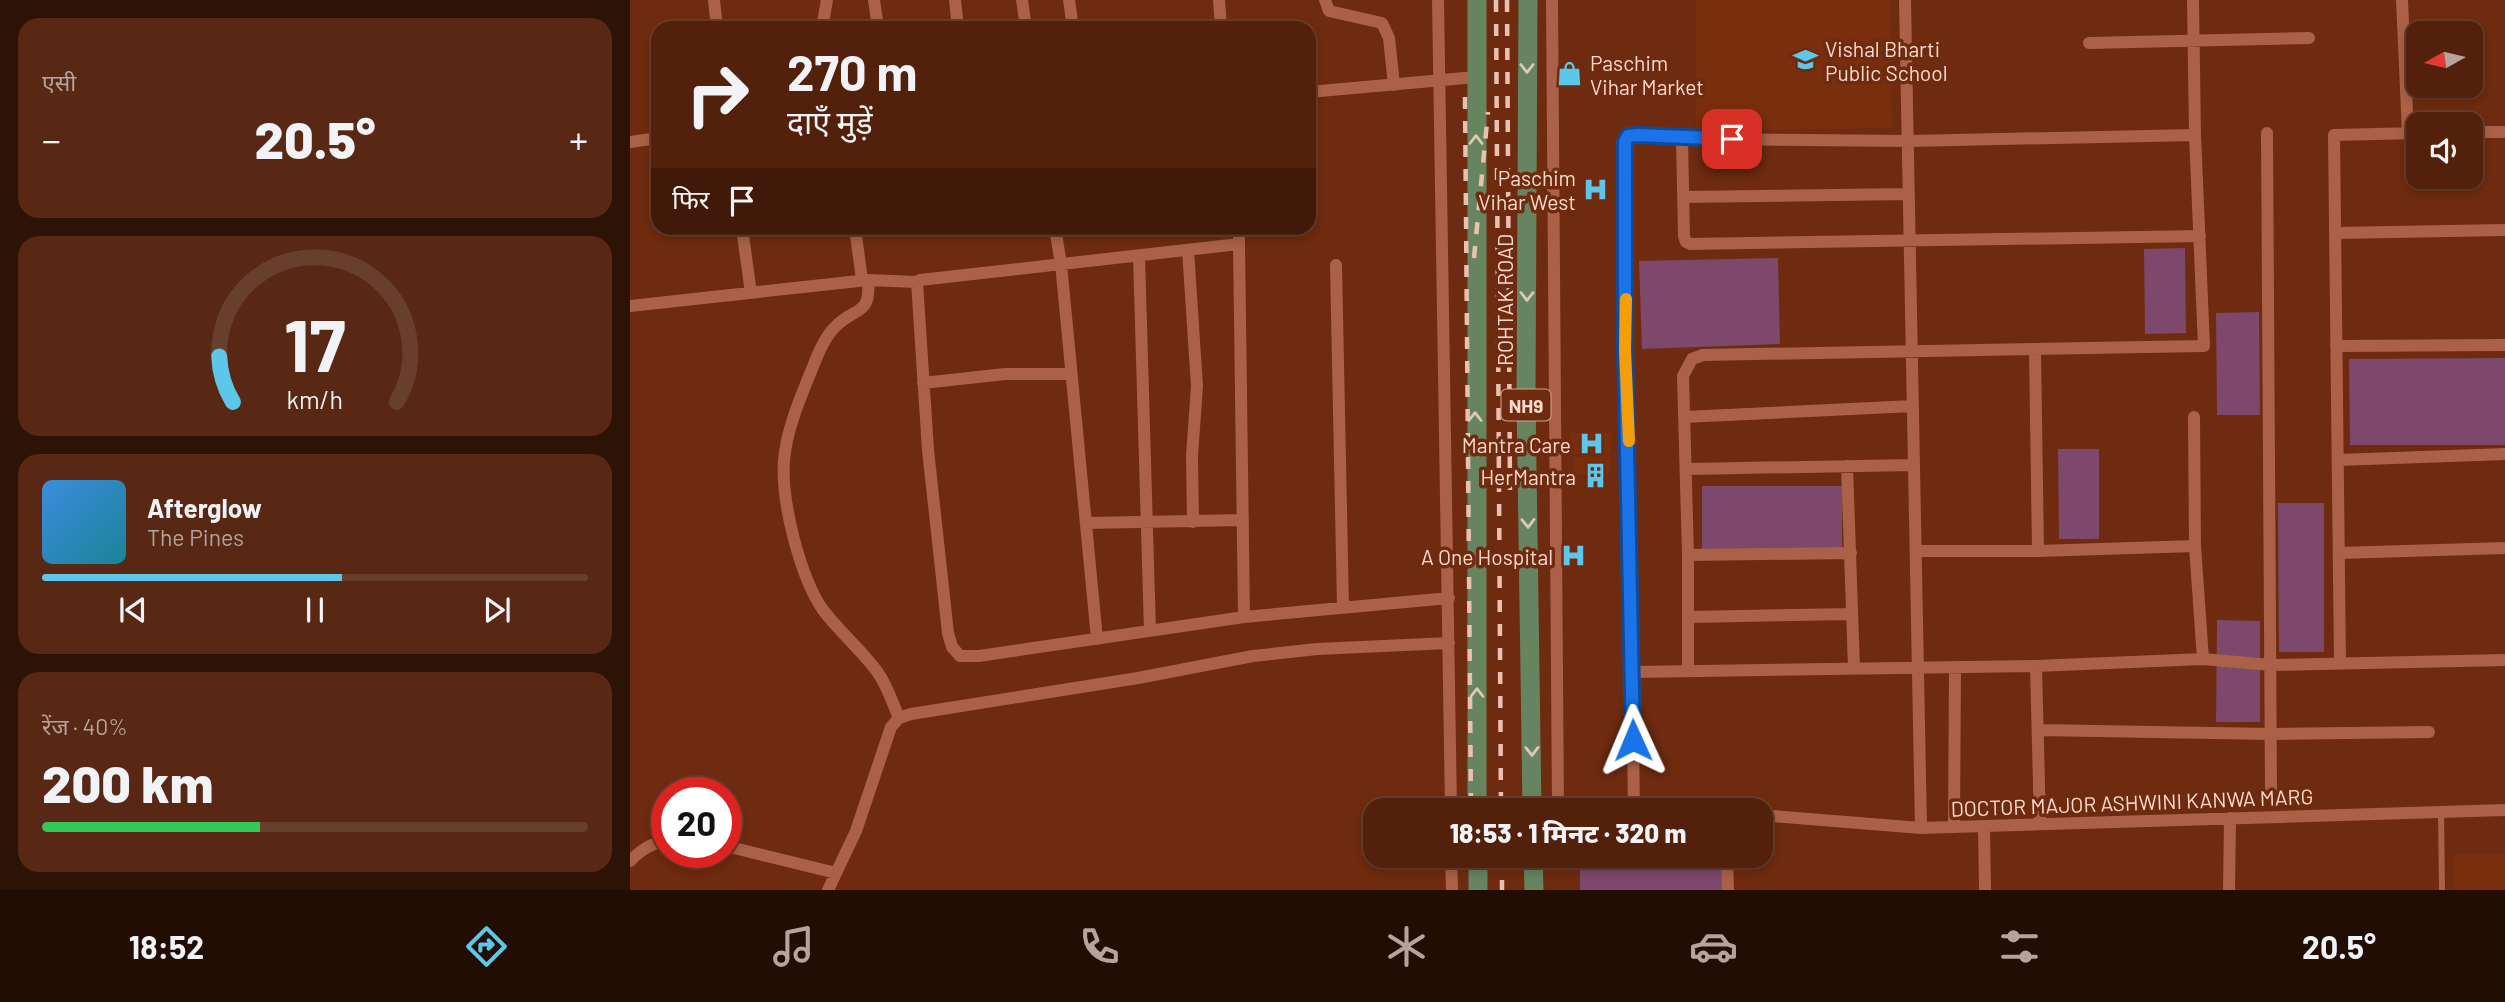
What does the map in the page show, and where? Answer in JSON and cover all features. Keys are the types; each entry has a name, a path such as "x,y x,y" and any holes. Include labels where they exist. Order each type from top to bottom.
{"main road":[{"name":"ROHTAK ROAD","path":"1477,0 1477,798"},
{"name":"ROHTAK ROAD","path":"1528,0 1526,398 1532,798"},
{"path":"1478,868 1478,890"},
{"path":"1533,868 1534,890"}],"street":[{"path":"714,0 716,21"},
{"path":"823,21 827,0"},
{"path":"874,0 877,21"},
{"path":"955,0 957,21"},
{"path":"1022,0 1026,21"},
{"path":"1069,0 1072,21"},
{"path":"1219,0 1220,21"},
{"path":"1325,0 1329,11 1382,23 1389,38 1394,85"},
{"path":"1438,0 1451,798"},
{"path":"1552,0 1558,798"},
{"path":"1905,0 1921,828"},
{"path":"1688,671 1683,376 1692,359 1703,355 2204,346 2195,135 2193,0"},
{"path":"2402,0 2411,112"},
{"path":"2089,43 2309,38"},
{"path":"1316,91 1476,77"},
{"path":"2483,132 2505,132"},
{"path":"2267,133 2271,791"},
{"path":"2340,663 2334,135 2406,133"},
{"path":"1633,702 1625,350 1625,142 1628,136 1908,141 2195,135"},
{"path":"630,142 651,139"},
{"path":"1682,139 1684,236 1690,244 2200,236"},
{"path":"1683,197 1909,194"},
{"path":"2335,233 2505,230"},
{"path":"744,235 751,293"},
{"path":"856,235 869,296 867,303 833,328 809,376 790,429 784,461 785,486 792,529 808,582 832,622 878,672 899,718"},
{"path":"1056,235 1097,639"},
{"path":"1239,235 1244,617"},
{"path":"630,306 865,280 917,282 1239,244"},
{"path":"1188,250 1197,386 1192,456 1193,522"},
{"path":"1139,256 1149,523 1150,631"},
{"path":"1336,265 1343,607"},
{"path":"917,282 923,383 948,633 952,647 960,656 1244,617 1449,598"},
{"path":"2336,346 2505,345"},
{"path":"2035,349 2038,551"},
{"path":"923,383 1005,374 1071,374"},
{"path":"1684,417 1913,406"},
{"path":"2194,417 2195,547 2203,660"},
{"path":"2338,460 2505,454"},
{"path":"1686,469 1914,465"},
{"path":"1847,466 1854,668"},
{"path":"1086,523 1243,520"},
{"path":"1916,551 2195,547"},
{"path":"2339,553 2505,548"},
{"path":"1688,555 1851,553"},
{"path":"1688,617 1852,614"},
{"path":"828,890 856,831 891,726 899,718 1253,656 1317,649 1449,643"},
{"path":"1632,672 2036,666 2203,660 2272,665 2505,660"},
{"path":"2036,666 2039,824"},
{"path":"1954,827 1955,667"},
{"path":"2038,730 2271,734 2429,732"},
{"path":"1633,740 1634,798"},
{"name":"DOCTOR MAJOR ASHWINI KANWA MARG","path":"1773,817 1921,828 2505,810"},
{"path":"2229,890 2230,818"},
{"path":"1984,825 1985,890"},
{"path":"630,861 639,851 651,845"},
{"path":"742,850 836,873"},
{"path":"1451,868 1452,890"},
{"path":"1727,868 1728,890"}],"lane":[{"path":"1633,702 1633,740"},
{"path":"2441,812 2442,890"}],"shaded area":[{"path":"1696,0 1886,0 1890,3 1892,128 1696,131"},
{"path":"2185,248 2186,333 2145,334 2144,249"},
{"path":"1778,258 1780,344 1642,349 1639,261"},
{"path":"2259,312 2260,415 2217,415 2216,313"},
{"path":"2505,358 2505,445 2350,445 2349,359"},
{"name":"Mantra Care","path":"1570,433 1612,433 1611,454 1570,454"},
{"path":"2058,449 2099,449 2099,539 2059,539"},
{"path":"1610,456 1610,474 1575,475 1574,457"},
{"path":"1702,486 1842,486 1842,553 1702,553"},
{"path":"2278,503 2324,503 2324,652 2279,652"},
{"path":"2217,620 2260,621 2260,722 2216,722"},
{"path":"2454,855 2505,855 2505,890 2454,890"},
{"path":"1580,868 1726,868 1726,890 1580,890"}],"railway":[{"path":"1496,0 1501,798"},
{"path":"1507,0 1510,490"},
{"path":"1465,97 1471,798"},
{"path":"1474,258 1488,112"},
{"path":"1502,868 1502,890"}],"slow traffic":[{"path":"1626,299 1629,441"}],"place":[{"name":"Vishal Bharti Public School","path":"1805,60"},
{"name":"Paschim Vihar Market","path":"1570,74"},
{"name":"Paschim Vihar West","path":"1596,189"},
{"name":"Mantra Care","path":"1591,444"},
{"name":"HerMantra","path":"1596,476"},
{"name":"A One Hospital","path":"1573,556"}],"route":[{"path":"1633,740 1625,350 1625,142 1628,136 1638,135 1682,139 1732,139"}]}
